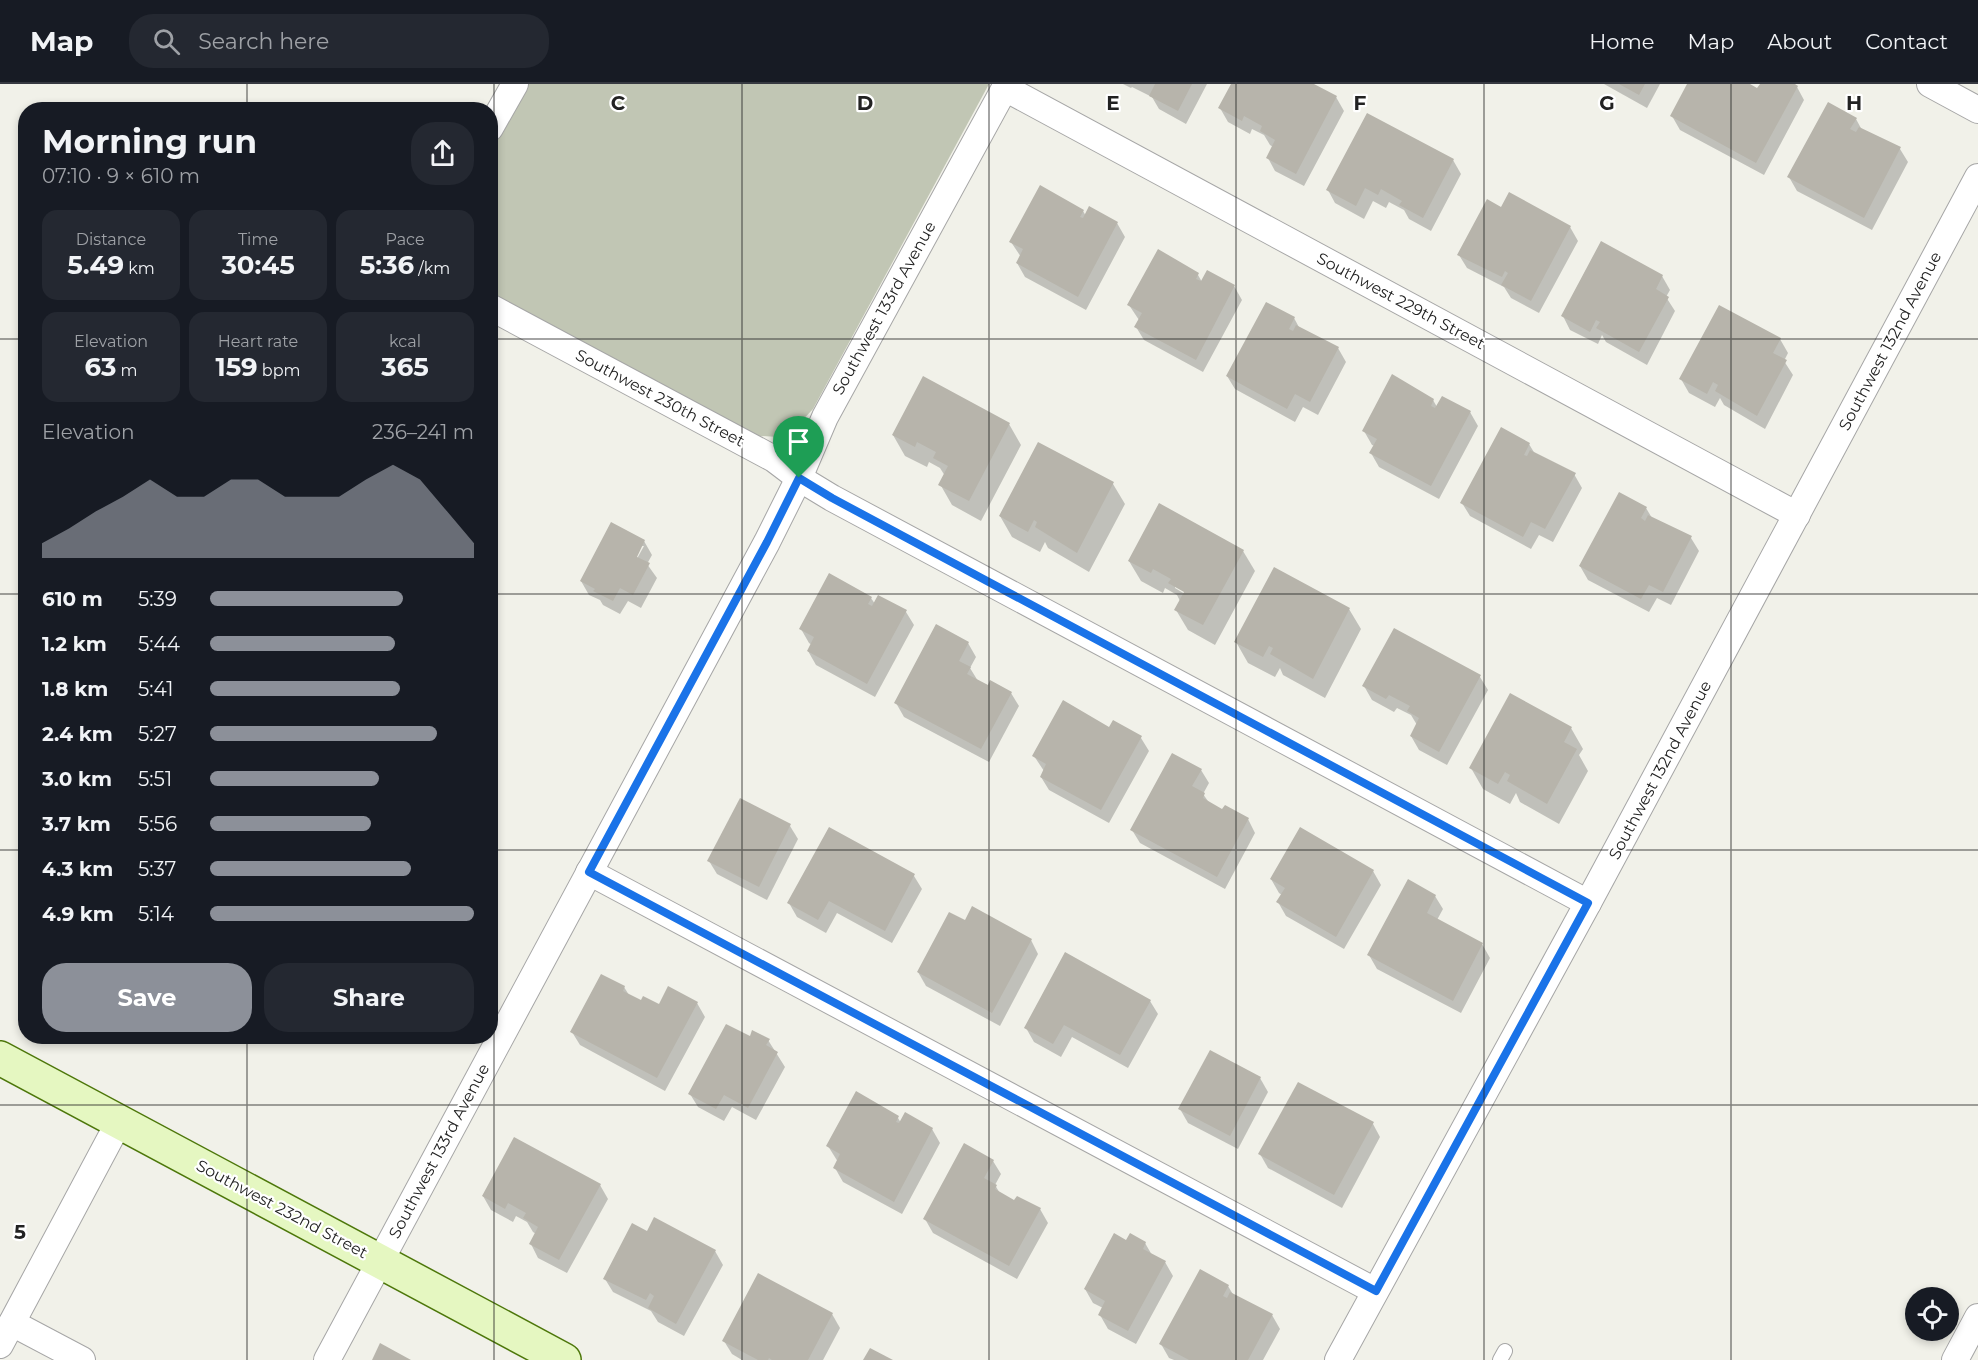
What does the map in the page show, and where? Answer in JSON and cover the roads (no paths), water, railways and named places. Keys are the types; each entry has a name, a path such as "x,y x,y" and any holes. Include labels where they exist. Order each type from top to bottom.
{"street":[{"path":"498,115 515,84"},
{"path":"1930,84 1978,110"},
{"name":"Southwest 133rd Avenue","path":"498,1041 767,542 799,478 825,417 1006,86"},
{"name":"Southwest 229th Street","path":"1006,86 1797,515"},
{"name":"Southwest 132nd Avenue","path":"1338,1360 1588,903 1978,177"},
{"name":"Southwest 230th Street","path":"498,311 774,459 799,478 916,543 1588,903"},
{"path":"589,872 1376,1291"},
{"name":"Southwest 133rd Avenue","path":"327,1360 496,1044"},
{"name":"Southwest 232nd Street","path":"0,1059 564,1360"},
{"path":"82,1360 6,1334 119,1122"},
{"path":"1955,1360 1978,1317"}]}
